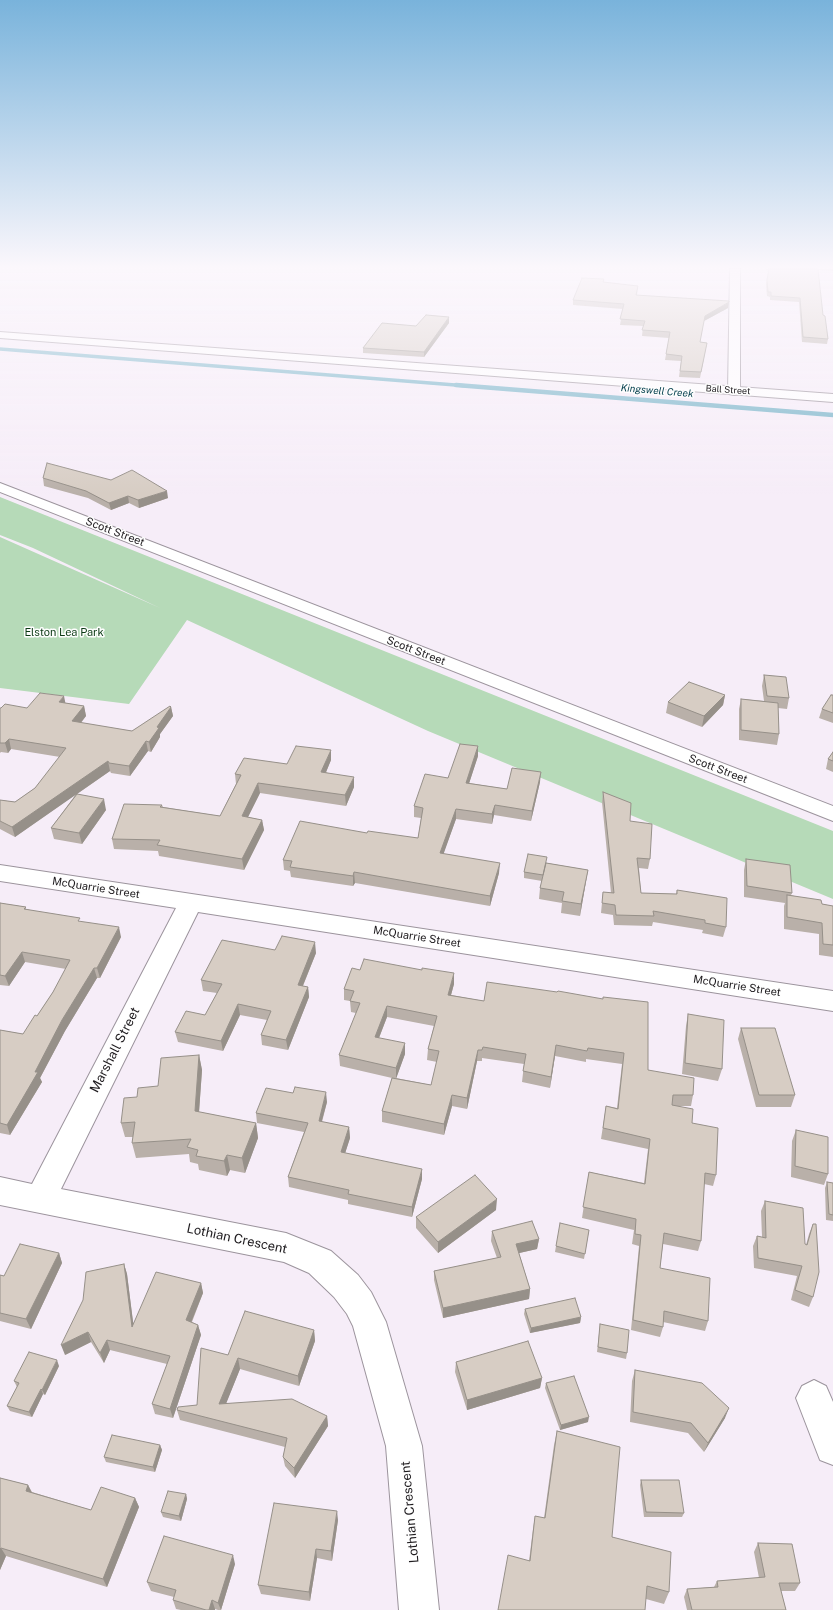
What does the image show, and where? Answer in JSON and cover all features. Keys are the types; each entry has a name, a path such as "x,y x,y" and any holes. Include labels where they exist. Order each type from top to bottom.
{"street":[{"name":"Ball Street","path":"120,344 833,398"},
{"path":"734,391 735,344"},
{"name":"Scott Street","path":"0,487 833,814"},
{"name":"McQuarrie Street","path":"0,873 833,1000"},
{"name":"Marshall Street","path":"40,1198 191,902"},
{"name":"Lothian Crescent","path":"0,1191 286,1248 320,1262 346,1286 359,1303 370,1322 404,1446 419,1610"},
{"path":"814,1398 833,1447"}],"green space":[{"name":"Elston Lea Park","path":"0,497 833,831 833,899 428,731 187,620 129,704 0,688 0,537 160,608 33,548 0,535"}],"building":[{"path":"366,344 430,344 424,352 363,348"},
{"path":"668,344 707,344 701,372 680,371 682,356 666,354"},
{"path":"47,463 111,480 132,470 167,491 138,500 128,496 109,503 86,491 43,478"},
{"path":"764,675 786,677 789,698 767,696"},
{"path":"689,682 725,695 704,716 668,702"},
{"path":"40,693 64,696 59,702 84,706 72,721 132,731 170,706 171,707 157,727 159,728 149,742 146,741 129,766 109,763 108,761 12,827 0,821 0,800 15,802 35,788 66,748 9,739 5,743 0,743 0,708 5,704 27,708"},
{"path":"831,695 833,695 833,713 822,709"},
{"path":"741,699 778,703 779,734 741,730"},
{"path":"460,744 478,746 466,783 507,789 512,768 541,772 532,811 495,805 492,814 456,809 440,853 500,863 490,896 354,872 353,876 290,867 292,861 283,860 300,821 367,833 368,831 418,838 423,808 414,806 425,774 448,778"},
{"path":"296,746 331,750 321,772 354,777 345,795 258,783 242,816 262,820 242,859 157,845 160,840 112,839 124,804 162,805 160,807 220,816 241,775 235,774 244,758 287,764"},
{"path":"833,752 833,761 828,759"},
{"path":"603,792 631,803 630,821 652,824 650,859 637,858 641,893 677,894 677,890 727,898 726,927 705,923 705,920 653,911 654,916 616,915 615,905 602,903 603,892 614,893"},
{"path":"77,794 104,799 79,833 51,828"},
{"path":"528,854 547,857 543,875 524,872"},
{"path":"746,859 790,865 792,893 747,886"},
{"path":"546,863 588,870 581,904 562,901 564,892 540,888"},
{"path":"787,895 821,900 822,904 833,906 833,945 823,944 822,923 787,917"},
{"path":"0,903 26,907 24,909 80,918 78,921 119,927 97,968 94,968 62,1020 35,1072 38,1072 7,1125 0,1123 0,1030 23,1034 35,1015 37,1016 53,992 70,960 22,952 5,976 0,975"},
{"path":"282,936 315,942 298,985 308,987 286,1040 261,1035 271,1011 238,1004 221,1041 175,1032 186,1011 205,1015 222,984 201,980 222,940 275,950"},
{"path":"364,959 422,970 422,968 454,973 448,995 484,1001 487,982 558,991 603,999 603,997 648,1002 648,1070 694,1078 693,1095 673,1095 672,1105 693,1109 692,1123 718,1128 716,1175 705,1173 701,1241 664,1233 660,1268 710,1278 708,1321 664,1311 663,1327 633,1320 641,1235 635,1234 636,1219 583,1207 589,1172 645,1184 650,1139 603,1128 606,1106 618,1109 624,1053 588,1048 587,1051 556,1045 551,1077 523,1071 526,1054 483,1047 482,1050 478,1050 467,1098 452,1095 444,1124 382,1111 392,1078 431,1085 439,1051 428,1049 437,1016 387,1006 375,1037 405,1043 396,1068 339,1055 360,1003 350,1001 354,991 344,989 352,968 360,970"},
{"path":"688,1014 724,1020 722,1069 685,1063"},
{"path":"741,1028 775,1028 795,1095 759,1095"},
{"path":"199,1055 195,1111 256,1123 242,1158 227,1155 224,1161 196,1156 198,1150 187,1147 191,1139 132,1143 135,1122 121,1123 124,1098 137,1097 138,1088 158,1086 161,1058"},
{"path":"295,1087 326,1092 319,1121 349,1127 341,1152 422,1169 412,1207 348,1194 349,1190 288,1177 308,1123 256,1113 266,1088 293,1093"},
{"path":"796,1130 828,1137 828,1174 795,1166"},
{"path":"475,1175 497,1199 438,1242 416,1217"},
{"path":"827,1182 833,1183 833,1215 829,1214"},
{"path":"765,1201 803,1208 805,1244 807,1245 813,1224 816,1224 819,1272 813,1297 795,1290 802,1266 758,1258 757,1236 766,1238"},
{"path":"532,1221 539,1239 516,1244 530,1289 443,1308 434,1271 501,1257 492,1231"},
{"path":"560,1223 589,1230 585,1254 556,1246"},
{"path":"20,1244 59,1253 26,1319 0,1313 0,1275 4,1276"},
{"path":"124,1264 132,1327 156,1272 201,1283 186,1320 198,1325 170,1409 152,1404 170,1356 107,1340 100,1353 88,1332 61,1345 83,1300 86,1272"},
{"path":"575,1298 581,1317 531,1328 525,1309"},
{"path":"245,1311 314,1330 298,1376 238,1358 219,1404 292,1399 327,1416 294,1468 283,1457 287,1438 177,1410 178,1407 197,1405 201,1348 228,1355"},
{"path":"600,1324 629,1330 627,1353 598,1347"},
{"path":"528,1341 542,1378 467,1400 456,1362"},
{"path":"29,1352 57,1360 29,1412 7,1406 19,1383 14,1381"},
{"path":"635,1370 702,1383 729,1408 708,1443 691,1423 633,1412"},
{"path":"574,1376 589,1417 561,1425 546,1383"},
{"path":"557,1431 620,1447 612,1537 671,1552 669,1592 647,1586 645,1610 498,1610 508,1555 530,1561 535,1516 545,1518"},
{"path":"112,1435 160,1445 153,1467 104,1457"},
{"path":"0,1478 28,1485 26,1491 91,1510 101,1487 135,1498 103,1579 1,1548 0,1549"},
{"path":"641,1480 679,1480 684,1513 646,1512"},
{"path":"168,1491 186,1494 179,1516 161,1512"},
{"path":"274,1503 337,1511 331,1551 316,1549 309,1592 258,1585"},
{"path":"164,1536 233,1555 218,1603 212,1600 209,1610 173,1600 176,1590 147,1582"},
{"path":"758,1543 792,1544 800,1583 779,1583 786,1610 692,1610 687,1589 718,1587 717,1581 765,1577"}],"waterway":[{"name":"Kingswell Creek","path":"0,349 468,386"},
{"name":"Kingswell Creek","path":"456,385 833,415"}]}
